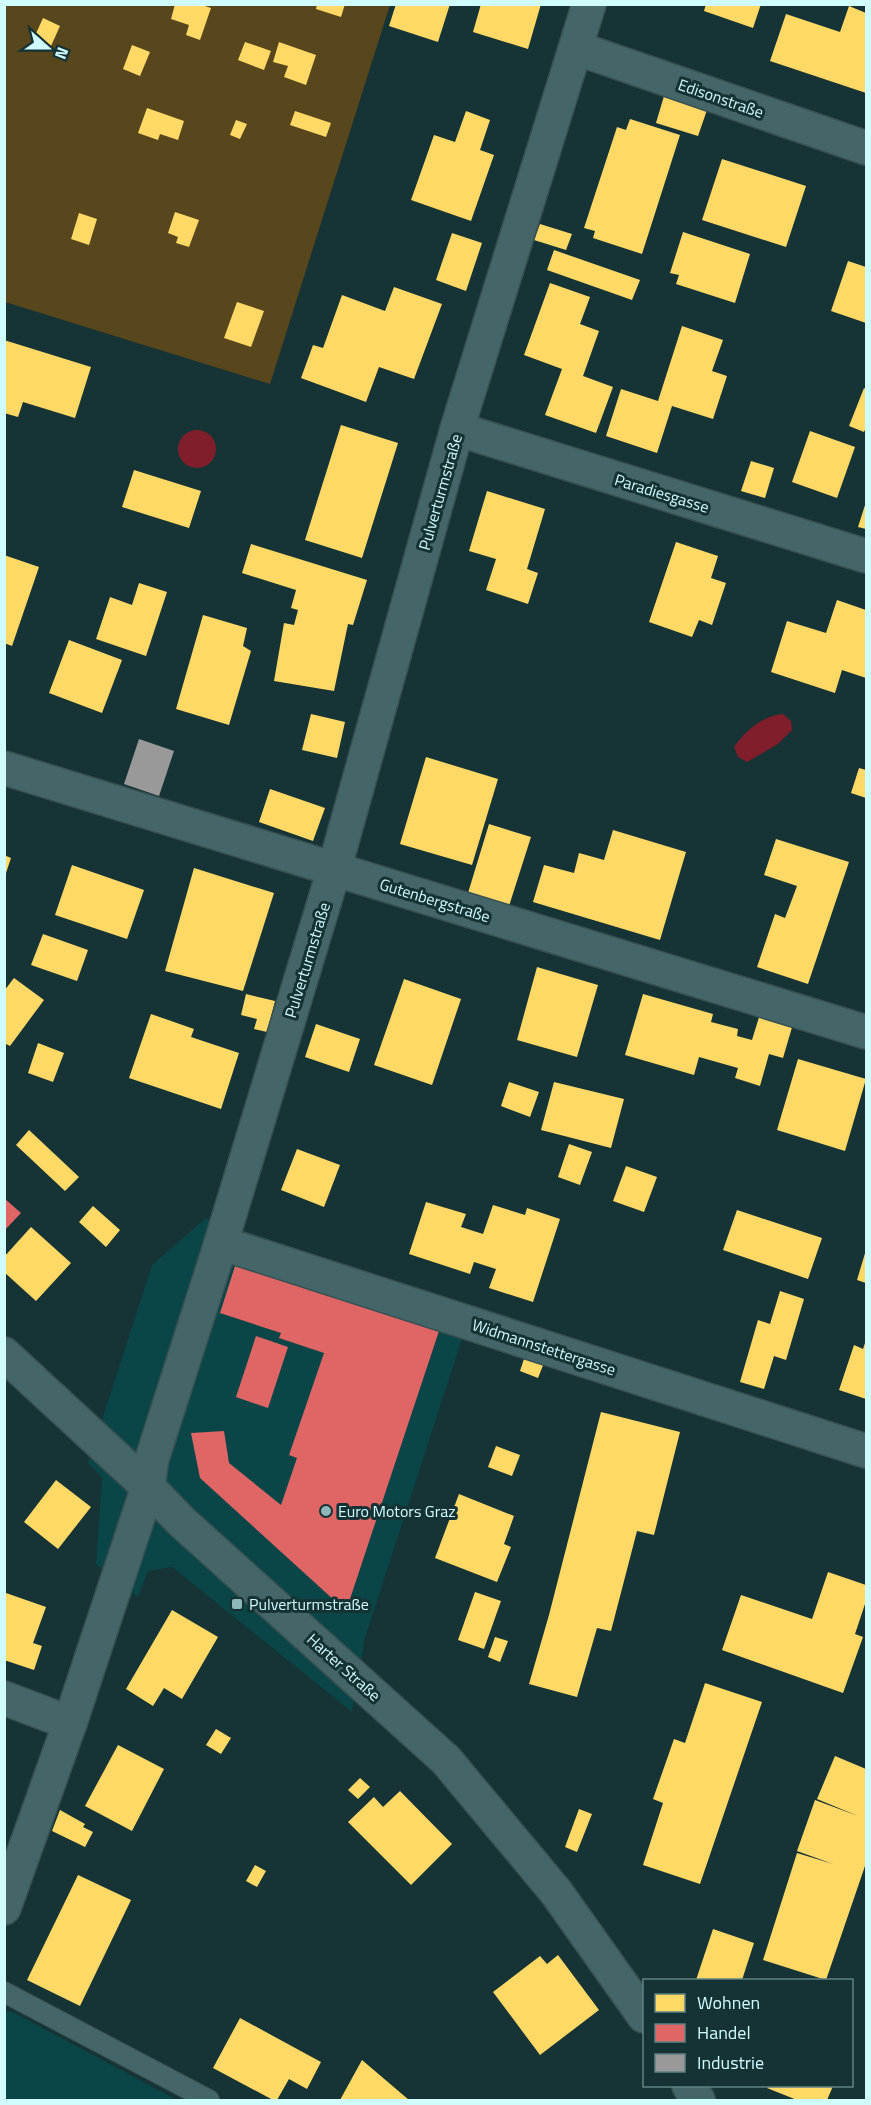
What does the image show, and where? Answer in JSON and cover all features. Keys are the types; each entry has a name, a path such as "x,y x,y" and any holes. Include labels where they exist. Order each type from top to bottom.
{"street":[{"name":"Pulverturmstraße","path":"4,1908 70,1723 148,1487 152,1459 221,1243 334,870 457,429 589,4"},
{"name":"Edisonstraße","path":"576,48 867,148"},
{"name":"Paradiesgasse","path":"457,429 867,556"},
{"name":"Gutenbergstraße","path":"4,768 867,1032"},
{"name":"Widmannstettergasse","path":"221,1243 867,1451"},
{"name":"Harter Straße","path":"4,1354 148,1487 182,1522 446,1760 556,1893 643,2013"},
{"path":"4,1698 70,1723"},
{"path":"690,2087 698,2100"}],"lane":[{"path":"4,1992 209,2100"}],"shaded area":[{"path":"4,5 390,5 270,384 5,302"},
{"path":"197,430 211,435 216,449 211,463 197,468 183,463 178,449 183,435"},
{"path":"783,714 791,721 792,730 778,744 747,762 738,757 734,747 749,730 761,721"},
{"path":"206,1218 472,1308 365,1638 352,1712 172,1567 148,1571 138,1597 96,1564 102,1478 88,1463 152,1265"},
{"path":"11,2011 177,2100 5,2100 5,2012"}],"building: Wohnen":[{"path":"175,4 199,4 211,8 200,40 186,35 189,25 171,19"},
{"path":"317,4 345,4 341,17 316,9"},
{"path":"396,4 450,4 438,42 389,26"},
{"path":"481,4 541,4 528,49 473,32"},
{"path":"706,4 761,4 753,28 704,11"},
{"path":"849,6 866,13 866,93 770,61 786,14 840,32"},
{"path":"43,18 60,26 51,46 34,38"},
{"path":"245,42 271,51 264,70 238,60"},
{"path":"279,42 316,55 306,85 284,77 288,66 273,62"},
{"path":"132,45 150,52 140,76 123,69"},
{"path":"664,96 707,110 698,136 656,123"},
{"path":"147,108 184,121 178,140 160,134 158,140 138,133"},
{"path":"295,111 331,123 326,137 290,125"},
{"path":"466,111 490,120 480,150 494,155 471,221 411,200 434,135 455,142"},
{"path":"630,119 680,135 642,254 593,238 595,231 584,228 617,127 626,130"},
{"path":"236,120 247,124 240,139 230,135"},
{"path":"722,159 806,186 786,247 702,220"},
{"path":"175,212 199,220 189,247 176,243 178,237 168,233"},
{"path":"79,213 97,219 89,245 71,239"},
{"path":"540,224 572,234 566,250 534,240"},
{"path":"683,232 750,254 735,303 676,284 679,275 670,273"},
{"path":"452,233 482,243 466,291 436,280"},
{"path":"554,250 640,280 632,300 547,270"},
{"path":"848,261 866,267 866,323 831,311"},
{"path":"550,283 590,297 580,324 599,331 583,376 613,387 596,433 545,415 562,369 524,355"},
{"path":"394,287 442,304 414,379 379,367 366,402 301,378 313,345 323,348 342,295 385,311"},
{"path":"237,302 264,311 251,347 224,338"},
{"path":"682,326 723,340 712,371 727,376 713,419 672,406 657,453 606,436 621,389 658,401"},
{"path":"4,340 91,367 75,418 23,402 18,417 4,413"},
{"path":"864,388 866,389 866,427 864,432 849,426"},
{"path":"341,425 398,443 362,558 305,540"},
{"path":"810,431 855,447 837,498 792,482"},
{"path":"751,461 774,468 765,498 741,491"},
{"path":"134,470 201,491 189,528 122,507"},
{"path":"487,491 545,509 527,569 538,573 528,604 486,590 496,559 469,551"},
{"path":"866,502 866,529 858,527"},
{"path":"676,542 718,556 711,578 726,583 712,625 699,620 692,637 649,622"},
{"path":"251,544 367,580 353,625 348,624 334,691 274,681 284,623 294,625 298,610 291,608 296,590 242,573"},
{"path":"4,555 39,567 12,646 4,643"},
{"path":"139,583 167,592 146,656 96,639 110,597 132,605"},
{"path":"837,600 866,610 866,678 842,670 835,693 771,672 787,621 826,633"},
{"path":"203,615 247,628 243,646 251,651 229,725 176,709"},
{"path":"69,640 122,660 102,713 49,693"},
{"path":"311,714 345,722 337,758 302,750"},
{"path":"426,757 498,779 472,865 400,844"},
{"path":"859,768 866,770 866,798 851,793"},
{"path":"270,789 325,808 313,841 259,822"},
{"path":"489,824 531,837 509,906 468,893"},
{"path":"613,830 686,852 660,940 533,902 544,865 574,873 579,853 604,860"},
{"path":"776,839 849,862 808,984 757,967 775,914 785,918 797,886 764,875"},
{"path":"4,855 11,858 5,876 4,876"},
{"path":"72,865 144,890 127,939 55,915"},
{"path":"194,868 274,893 243,991 165,971"},
{"path":"43,934 88,950 77,981 31,965"},
{"path":"537,967 598,985 577,1057 517,1040"},
{"path":"14,978 44,1000 10,1046 4,1043 4,991"},
{"path":"404,979 461,999 432,1085 374,1065"},
{"path":"246,994 275,1001 267,1032 254,1029 257,1019 241,1015"},
{"path":"643,994 713,1014 711,1022 738,1029 737,1036 752,1040 760,1014 793,1024 783,1058 769,1054 760,1086 735,1078 738,1068 699,1057 694,1075 625,1055"},
{"path":"151,1014 194,1029 191,1037 239,1053 221,1109 129,1078"},
{"path":"316,1024 360,1039 349,1072 305,1057"},
{"path":"38,1043 64,1053 53,1082 28,1073"},
{"path":"798,1059 866,1079 845,1151 777,1130"},
{"path":"509,1082 539,1092 530,1117 501,1106"},
{"path":"554,1082 624,1099 611,1148 541,1130"},
{"path":"29,1130 79,1177 65,1191 16,1145"},
{"path":"569,1144 592,1152 580,1185 558,1177"},
{"path":"297,1149 340,1165 324,1207 281,1190"},
{"path":"626,1166 657,1177 644,1212 613,1201"},
{"path":"426,1202 466,1214 461,1227 483,1234 493,1205 525,1215 527,1208 560,1219 533,1302 489,1288 496,1269 474,1262 470,1274 409,1254"},
{"path":"93,1206 120,1230 106,1247 79,1222"},
{"path":"737,1210 822,1238 808,1279 723,1250"},
{"path":"31,1227 71,1263 36,1301 4,1272 4,1257"},
{"path":"866,1250 866,1283 857,1280"},
{"path":"780,1291 804,1299 786,1360 774,1356 764,1389 740,1382 758,1320 770,1324"},
{"path":"866,1340 866,1399 839,1390 854,1345 863,1349"},
{"path":"525,1356 544,1363 538,1378 520,1371"},
{"path":"601,1412 680,1432 654,1535 637,1531 611,1631 597,1628 577,1697 529,1684"},
{"path":"496,1446 520,1455 512,1476 488,1467"},
{"path":"56,1480 91,1507 58,1549 24,1522"},
{"path":"459,1494 514,1516 504,1544 511,1547 497,1582 435,1558"},
{"path":"828,1572 866,1585 866,1601 855,1634 863,1637 843,1693 722,1650 741,1595 812,1619"},
{"path":"475,1592 501,1601 484,1649 458,1640"},
{"path":"6,1593 46,1607 33,1643 42,1646 34,1670 4,1660"},
{"path":"172,1610 218,1637 182,1699 164,1688 153,1706 126,1689"},
{"path":"495,1637 508,1641 500,1662 488,1657"},
{"path":"705,1683 762,1702 700,1884 643,1865 663,1803 653,1799 674,1739 685,1743"},
{"path":"216,1729 231,1738 221,1754 206,1745"},
{"path":"118,1745 164,1769 132,1831 85,1806"},
{"path":"835,1756 866,1769 866,1863 826,1979 763,1960 797,1853 833,1864 797,1851 815,1800 858,1816 817,1799"},
{"path":"360,1778 370,1787 358,1799 348,1790"},
{"path":"400,1791 452,1844 411,1885 348,1822 374,1797 383,1807"},
{"path":"579,1809 592,1814 577,1852 565,1847"},
{"path":"60,1810 85,1824 83,1827 93,1832 85,1847 52,1831"},
{"path":"255,1865 266,1871 257,1887 246,1881"},
{"path":"78,1875 131,1900 80,2006 27,1980"},
{"path":"713,1929 754,1943 742,1979 696,1979"},
{"path":"558,1955 599,2010 540,2055 493,1992 540,1956 547,1964"},
{"path":"240,2018 321,2062 307,2089 289,2079 277,2100 273,2100 213,2068"},
{"path":"362,2060 409,2100 340,2100"},
{"path":"833,2087 827,2100 797,2100 767,2088"}],"building: Handel":[{"path":"4,1198 21,1213 4,1231"},
{"path":"236,1263 440,1328 346,1611 200,1478 191,1433 224,1431 229,1463 281,1505 297,1458 289,1455 324,1353 279,1338 281,1333 220,1313"},
{"path":"256,1336 288,1347 268,1408 236,1397"}],"building: Industrie":[{"path":"139,739 174,751 159,796 124,784"}],"place":[{"name":"Euro Motors Graz","path":"326,1511"},
{"name":"Pulverturmstraße","path":"237,1604"}]}
